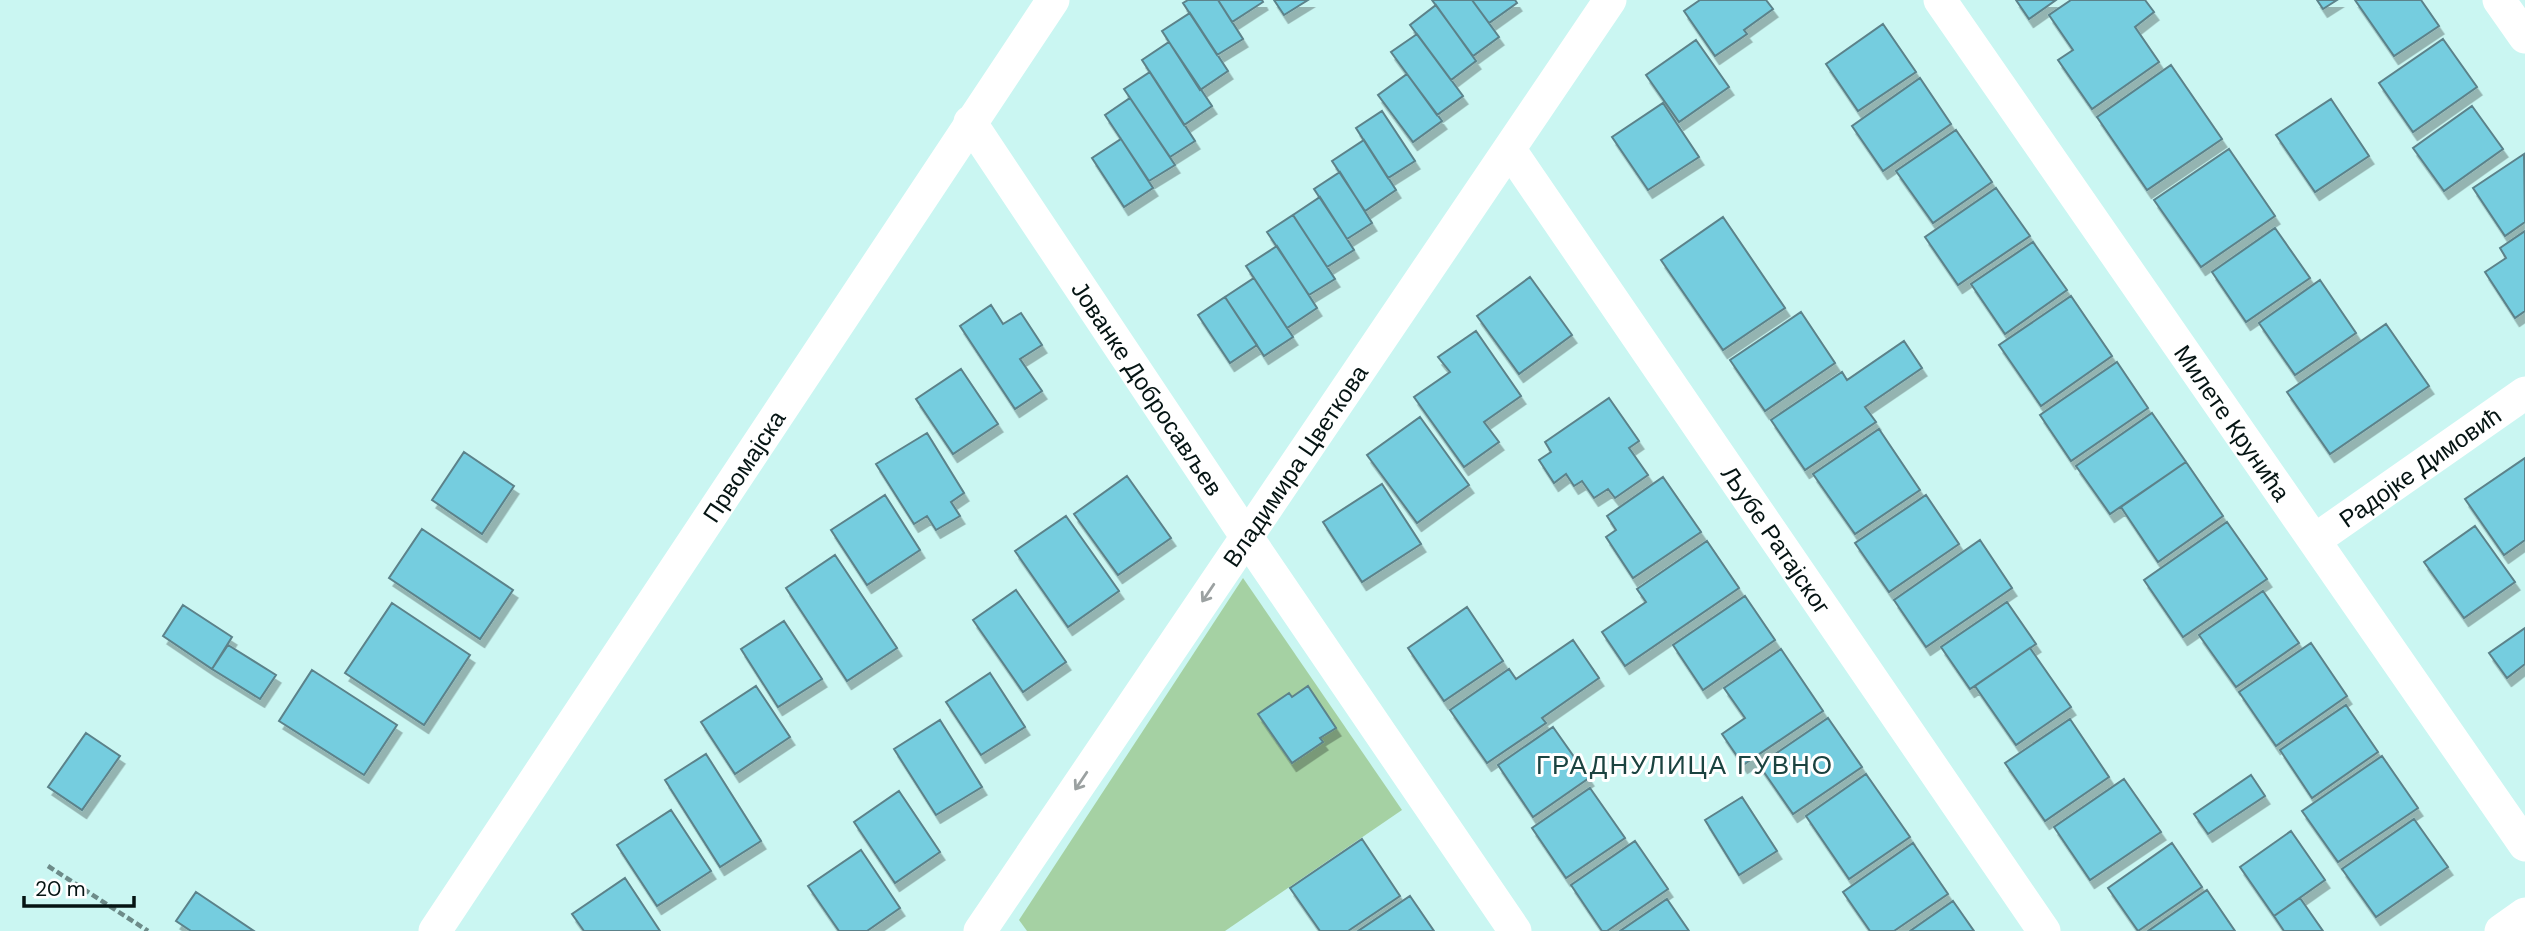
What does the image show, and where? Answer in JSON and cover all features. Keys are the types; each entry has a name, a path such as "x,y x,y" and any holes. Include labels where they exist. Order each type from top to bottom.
{"street":[{"name":"Првомајска","path":"435,931 1053,0"},
{"name":"Владимира Цветкова","path":"982,930 1610,0"},
{"name":"Милете Крунића","path":"1940,0 2525,845"},
{"path":"2499,0 2525,37"},
{"name":"Јованке Добросављев","path":"970,122 1246,536 1515,931"},
{"name":"Љубе Ратајског","path":"1510,150 2044,931"},
{"name":"Радојке Димовић","path":"2315,540 2525,393"},
{"path":"2501,931 2525,914"}],"path":[{"path":"48,866 148,931"}],"green space":[{"path":"1243,578 1402,810 1225,931 1027,931 1019,920"}],"building":[{"path":"1188,0 1218,0 1243,39 1217,55 1183,3"},
{"path":"1218,0 1262,0 1263,2 1232,22"},
{"path":"1274,0 1308,0 1284,15"},
{"path":"1432,0 1472,0 1499,37 1473,56"},
{"path":"1472,0 1515,0 1517,3 1489,23"},
{"path":"1700,0 1766,0 1773,9 1744,30 1747,34 1715,56 1684,11"},
{"path":"2016,0 2056,0 2029,19"},
{"path":"2071,0 2145,0 2154,12 2135,27 2159,62 2092,109 2058,60 2073,50 2049,15"},
{"path":"2317,0 2337,0 2323,9"},
{"path":"2355,0 2421,0 2439,26 2394,56"},
{"path":"1436,5 1476,61 1451,80 1410,25"},
{"path":"1190,13 1228,71 1200,90 1162,31"},
{"path":"1883,24 1916,72 1858,111 1826,64"},
{"path":"1417,34 1463,96 1437,115 1391,52"},
{"path":"2443,39 2477,87 2413,132 2379,83"},
{"path":"1696,40 1729,87 1679,122 1646,75"},
{"path":"1169,42 1212,106 1184,125 1142,60"},
{"path":"2171,65 2222,139 2147,190 2097,117"},
{"path":"1150,72 1195,141 1170,157 1124,89"},
{"path":"1407,74 1442,121 1413,142 1378,95"},
{"path":"1920,78 1951,124 1883,171 1852,126"},
{"path":"1130,98 1175,165 1149,181 1105,115"},
{"path":"2331,99 2369,156 2315,192 2276,135"},
{"path":"1663,103 1699,157 1648,190 1612,137"},
{"path":"2472,106 2503,149 2444,191 2413,148"},
{"path":"1382,111 1415,161 1388,178 1356,128"},
{"path":"1956,130 1992,182 1933,223 1896,171"},
{"path":"1121,139 1153,188 1124,207 1092,158"},
{"path":"1364,140 1396,190 1365,211 1332,161"},
{"path":"2229,149 2275,216 2201,267 2154,200"},
{"path":"2524,154 2525,222 2505,236 2473,188"},
{"path":"1340,172 1372,223 1347,239 1314,189"},
{"path":"1996,188 2030,236 1958,285 1925,237"},
{"path":"1320,197 1354,250 1327,267 1293,215"},
{"path":"1293,215 1335,279 1309,295 1267,232"},
{"path":"1723,217 1785,308 1723,350 1661,260"},
{"path":"2275,228 2310,278 2246,322 2212,272"},
{"path":"2525,231 2525,311 2515,318 2485,272 2506,258 2500,248"},
{"path":"2033,242 2067,290 2005,334 1971,284"},
{"path":"1277,246 1317,308 1287,328 1246,266"},
{"path":"1530,277 1572,335 1519,374 1477,316"},
{"path":"1254,278 1293,337 1264,356 1225,297"},
{"path":"2320,280 2356,333 2295,375 2259,323"},
{"path":"2071,296 2112,356 2041,406 1999,345"},
{"path":"1225,297 1257,345 1230,363 1198,315"},
{"path":"991,305 1003,324 1021,313 1042,345 1020,359 1042,391 1015,409 960,326"},
{"path":"1801,312 1835,363 1765,411 1730,360"},
{"path":"2386,324 2429,386 2330,454 2287,392"},
{"path":"1476,331 1521,396 1484,422 1499,442 1464,467 1414,397 1450,372 1438,357"},
{"path":"1904,341 1922,368 1865,407 1876,422 1805,470 1771,420 1842,372 1847,380"},
{"path":"2117,362 2148,408 2071,461 2040,415"},
{"path":"961,369 998,424 953,454 916,399"},
{"path":"1609,398 1639,441 1629,448 1648,475 1615,498 1608,489 1594,498 1582,481 1574,486 1566,474 1554,483 1539,460 1551,452 1545,442"},
{"path":"2152,413 2186,462 2110,514 2076,466"},
{"path":"1420,417 1469,485 1417,523 1367,455"},
{"path":"1879,429 1920,490 1855,534 1813,474"},
{"path":"927,433 964,493 951,502 960,516 936,530 927,516 914,524 876,464"},
{"path":"464,452 514,486 482,534 432,500"},
{"path":"2525,458 2525,540 2504,555 2465,499"},
{"path":"2186,462 2223,516 2158,562 2121,507"},
{"path":"1127,476 1171,538 1118,575 1074,514"},
{"path":"1663,477 1701,532 1633,578 1606,537 1616,530 1607,516"},
{"path":"1382,484 1421,544 1362,582 1323,522"},
{"path":"885,495 920,550 867,585 831,530"},
{"path":"1926,495 1959,544 1889,592 1855,543"},
{"path":"1066,516 1119,591 1068,627 1015,551"},
{"path":"2227,522 2267,579 2183,637 2144,580"},
{"path":"2475,526 2515,582 2464,618 2424,562"},
{"path":"422,529 513,590 480,639 389,578"},
{"path":"1980,540 2012,588 1926,647 1894,600"},
{"path":"1707,541 1739,588 1625,666 1602,632 1646,602 1637,589"},
{"path":"835,555 897,648 847,681 786,588"},
{"path":"1016,590 1066,662 1023,692 973,620"},
{"path":"2263,591 2299,643 2236,687 2199,635"},
{"path":"1745,596 1775,640 1703,690 1673,645"},
{"path":"2007,602 2036,644 1970,689 1941,647"},
{"path":"392,603 470,655 424,725 345,673"},
{"path":"183,605 232,637 212,669 163,636"},
{"path":"1467,607 1503,661 1444,701 1408,648"},
{"path":"784,621 822,679 778,707 741,649"},
{"path":"2525,628 2525,664 2507,678 2489,653"},
{"path":"1573,640 1599,678 1542,718 1546,723 1487,763 1450,710 1509,669 1516,679"},
{"path":"2311,643 2347,696 2276,746 2239,692"},
{"path":"228,645 276,675 260,699 212,669"},
{"path":"2030,648 2071,707 2016,745 1975,686"},
{"path":"1781,649 1823,711 1743,765 1722,734 1745,718 1724,688"},
{"path":"312,670 397,725 364,775 279,721"},
{"path":"990,673 1025,727 981,755 946,702"},
{"path":"756,686 790,737 735,774 701,722"},
{"path":"1308,686 1336,728 1320,738 1323,742 1292,763 1258,714 1289,693 1292,697"},
{"path":"2346,705 2378,752 2312,798 2280,750"},
{"path":"1828,718 1862,767 1793,814 1759,765"},
{"path":"2070,719 2109,777 2045,821 2005,763"},
{"path":"940,720 982,787 936,815 894,749"},
{"path":"1553,727 1589,778 1533,817 1498,765"},
{"path":"86,733 120,756 82,810 48,787"},
{"path":"706,754 761,841 720,867 665,780"},
{"path":"2382,756 2418,808 2338,862 2302,811"},
{"path":"1866,774 1910,837 1849,879 1806,816"},
{"path":"2251,775 2265,796 2208,834 2194,814"},
{"path":"2124,779 2161,832 2090,880 2054,827"},
{"path":"1590,788 1625,838 1566,878 1532,828"},
{"path":"899,791 940,852 895,883 854,822"},
{"path":"1742,797 1777,851 1739,875 1705,820"},
{"path":"671,810 711,871 657,906 617,845"},
{"path":"2414,819 2448,867 2376,917 2342,869"},
{"path":"2291,831 2325,880 2274,916 2240,867"},
{"path":"1362,839 1400,896 1348,931 1320,931 1290,888"},
{"path":"1635,841 1668,889 1607,931 1602,931 1571,885"},
{"path":"1913,843 1948,894 1894,931 1870,931 1843,892"},
{"path":"2172,843 2202,887 2138,931 2108,888"},
{"path":"861,850 900,908 867,931 839,931 808,886"},
{"path":"625,878 660,931 584,931 572,914"},
{"path":"2207,890 2235,931 2148,931"},
{"path":"196,892 254,931 191,931 176,921"},
{"path":"1410,896 1434,931 1358,931"},
{"path":"2300,898 2323,931 2284,931 2274,916"},
{"path":"1667,899 1689,931 1620,931"},
{"path":"1953,901 1974,931 1910,931"}],"district":[{"name":"ГРАДНУЛИЦА ГУВНО","path":"1685,765"}]}
